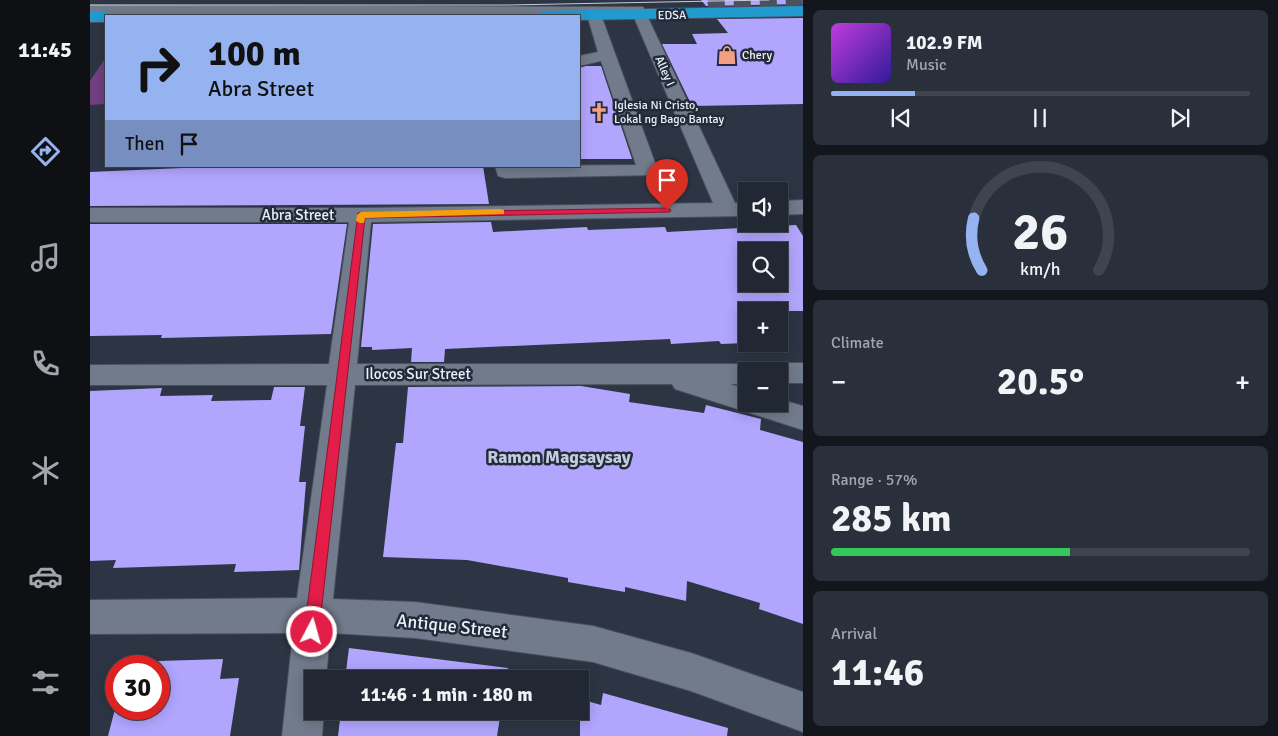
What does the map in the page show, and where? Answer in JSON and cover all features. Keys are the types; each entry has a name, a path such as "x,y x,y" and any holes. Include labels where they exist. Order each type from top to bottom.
{"highway":[{"name":"EDSA","path":"580,16 803,11"},
{"path":"90,17 105,17"}],"street":[{"path":"90,10 708,8"},
{"path":"505,167 505,172 648,171 594,16"},
{"name":"Alley I","path":"640,16 736,209"},
{"path":"580,61 608,55"},
{"path":"788,208 803,207"},
{"name":"Abra Street","path":"90,215 361,215 736,209"},
{"path":"302,736 313,615 344,374 361,215"},
{"path":"788,373 803,373"},
{"path":"658,374 738,398"},
{"name":"Ilocos Sur Street","path":"90,375 738,374"},
{"path":"783,412 803,418"},
{"name":"Antique Street","path":"90,617 313,615 415,620 593,644 692,672 803,712"}],"shaded area":[{"path":"105,58 105,104 90,105 90,81"}],"building":[{"path":"701,0 803,0 803,4 706,6"},
{"path":"803,18 803,104 692,106 662,44 697,44 692,34 728,33 717,19"},
{"name":"Iglesia Ni Cristo, Lokal ng Bago Bantay","path":"601,66 632,159 580,159 580,68"},
{"path":"205,167 483,167 489,204 90,206 90,172"},
{"path":"491,222 493,232 587,227 588,230 665,227 667,232 738,228 738,232 788,232 788,225 796,225 803,236 803,311 788,311 788,302 738,302 738,343 721,344 719,341 671,344 670,339 445,349 444,362 411,362 412,348 372,350 372,347 361,347 373,224"},
{"path":"90,224 347,224 331,334 161,338 162,335 90,336"},
{"path":"581,386 630,394 629,402 704,413 706,405 761,419 760,430 803,442 803,624 759,609 760,603 687,581 686,601 625,587 625,592 568,582 568,578 467,560 383,557 396,443 403,443 408,387"},
{"path":"274,387 305,387 300,426 305,426 299,482 306,482 299,570 234,572 236,564 113,568 116,560 90,561 90,391 162,388 160,396 213,395 211,401 271,400"},
{"path":"349,648 508,668 508,670 346,670"},
{"path":"223,659 220,679 239,678 230,736 108,736 112,720 170,720 170,661"},
{"path":"603,693 728,728 727,736 580,736 580,720 589,720 589,702 601,705"},
{"path":"340,720 500,720 497,736 338,736"}],"tunnel":[{"path":"708,9 803,5"}],"tram line":[{"path":"90,5 508,5 769,0"}],"slow traffic":[{"path":"360,221 361,215 501,212"}],"place":[{"name":"Chery","path":"727,55"},
{"name":"Iglesia Ni Cristo, Lokal ng Bago Bantay","path":"599,112"}],"district":[{"name":"Ramon Magsaysay","path":"559,457"}],"route":[{"path":"312,632 344,374 361,215 667,210"}]}
